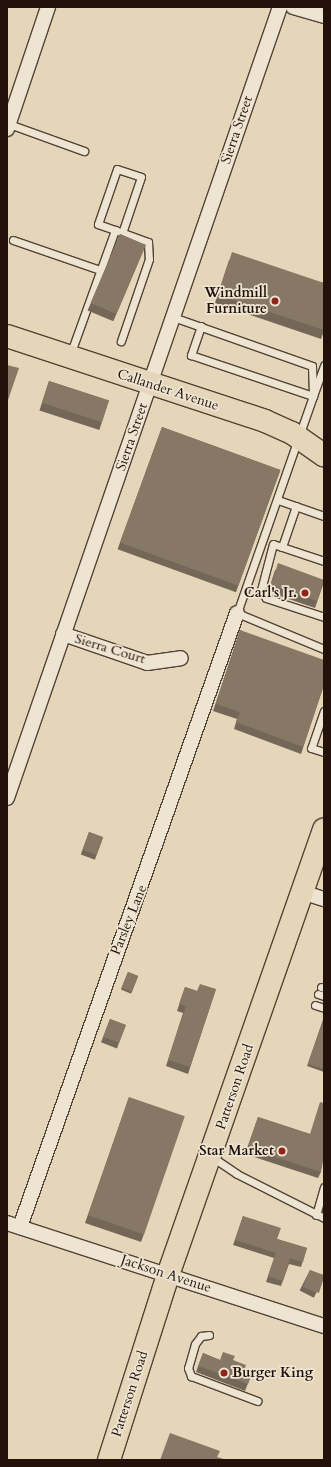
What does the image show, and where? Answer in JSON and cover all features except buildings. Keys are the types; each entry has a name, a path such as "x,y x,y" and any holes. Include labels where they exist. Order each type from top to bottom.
{"main road":[{"name":"Callander Avenue","path":"7,336 150,385 265,421 299,437 324,455"},
{"name":"Patterson Road","path":"109,1460 168,1275 212,1156 324,829"}],"street":[{"path":"8,127 48,7"},
{"name":"Sierra Street","path":"7,798 280,7"},
{"path":"294,7 324,16"},
{"name":"Parsley Lane","path":"14,1225 237,613"},
{"name":"Sierra Court","path":"64,634 147,663 181,658"},
{"path":"302,892 324,899"},
{"name":"Jackson Avenue","path":"14,1225 324,1326"}],"lane":[{"path":"8,127 84,151"},
{"path":"70,357 100,270 119,231 141,177 117,169 98,224 119,231 148,242 149,259 121,341"},
{"path":"13,240 100,270"},
{"path":"173,317 312,366 313,396"},
{"path":"200,326 191,355 313,396"},
{"path":"324,365 278,500 237,613 324,649"},
{"path":"278,500 324,516"},
{"path":"282,547 296,506"},
{"path":"324,561 273,544 263,578 263,595 324,617"},
{"path":"324,711 311,748 324,752"},
{"path":"315,1005 324,1008"},
{"path":"212,1156 237,1174 324,1218"},
{"path":"316,1215 324,1187"},
{"path":"209,1336 201,1336 195,1344 188,1368 191,1376 257,1401"}],"place":[{"name":"Windmill Furniture","path":"275,301"},
{"name":"Carl's Jr.","path":"305,593"},
{"name":"Star Market","path":"282,1151"},
{"name":"Burger King","path":"224,1373"}]}
